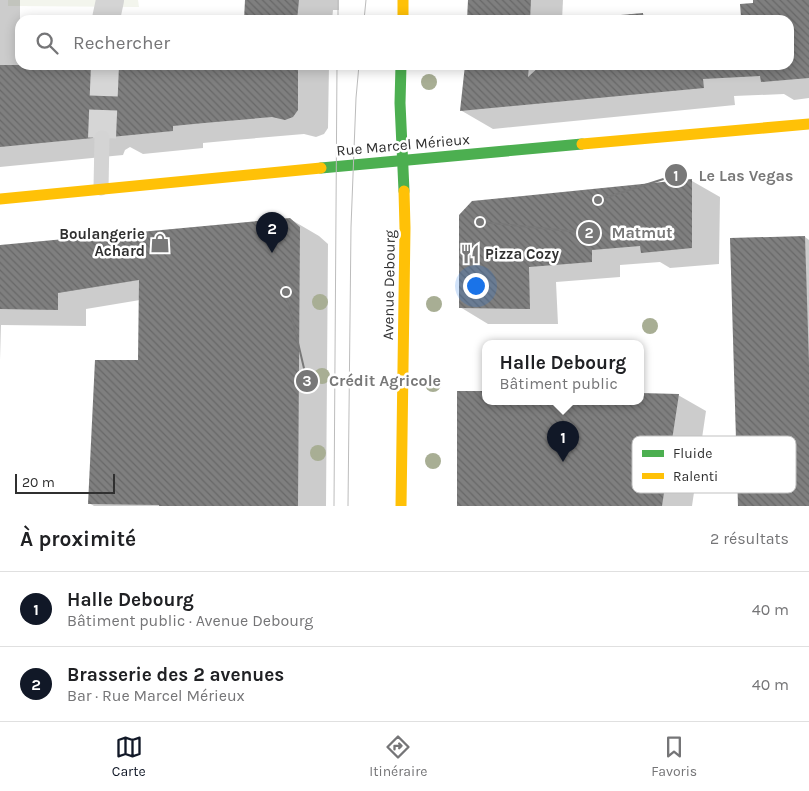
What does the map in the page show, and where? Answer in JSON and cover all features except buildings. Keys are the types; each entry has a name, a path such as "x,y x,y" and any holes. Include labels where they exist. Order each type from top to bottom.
{"street":[{"path":"403,0 403,15"},
{"name":"Avenue Debourg","path":"401,70 400,103 405,257 401,506"},
{"name":"Rue Marcel Mérieux","path":"0,199 403,159 809,124"}],"lane":[{"path":"101,188 102,138"}],"shaded area":[{"path":"8,0 138,0 139,7 8,6"}],"tunnel":[{"path":"102,138 105,70"}],"tram line":[{"path":"338,0 338,15"},
{"path":"364,15 366,0"},
{"path":"334,506 337,70"},
{"path":"348,506 351,227 359,70"}],"traffic: fast":[{"path":"401,70 400,103 404,191"},
{"path":"321,168 582,144"}],"traffic: slow":[{"path":"403,0 403,15"},
{"path":"582,144 809,124"},
{"path":"0,199 321,168"},
{"path":"401,506 404,191"}],"place":[{"name":"Le Las Vegas","path":"598,200"},
{"name":"Matmut","path":"480,222"},
{"name":"Boulangerie Achard","path":"160,243"},
{"name":"Brasserie des 2 avenues","path":"272,253"},
{"name":"Pizza Cozy","path":"470,254"},
{"name":"Crédit Agricole","path":"286,292"},
{"name":"Halle Debourg","path":"563,462"}]}
